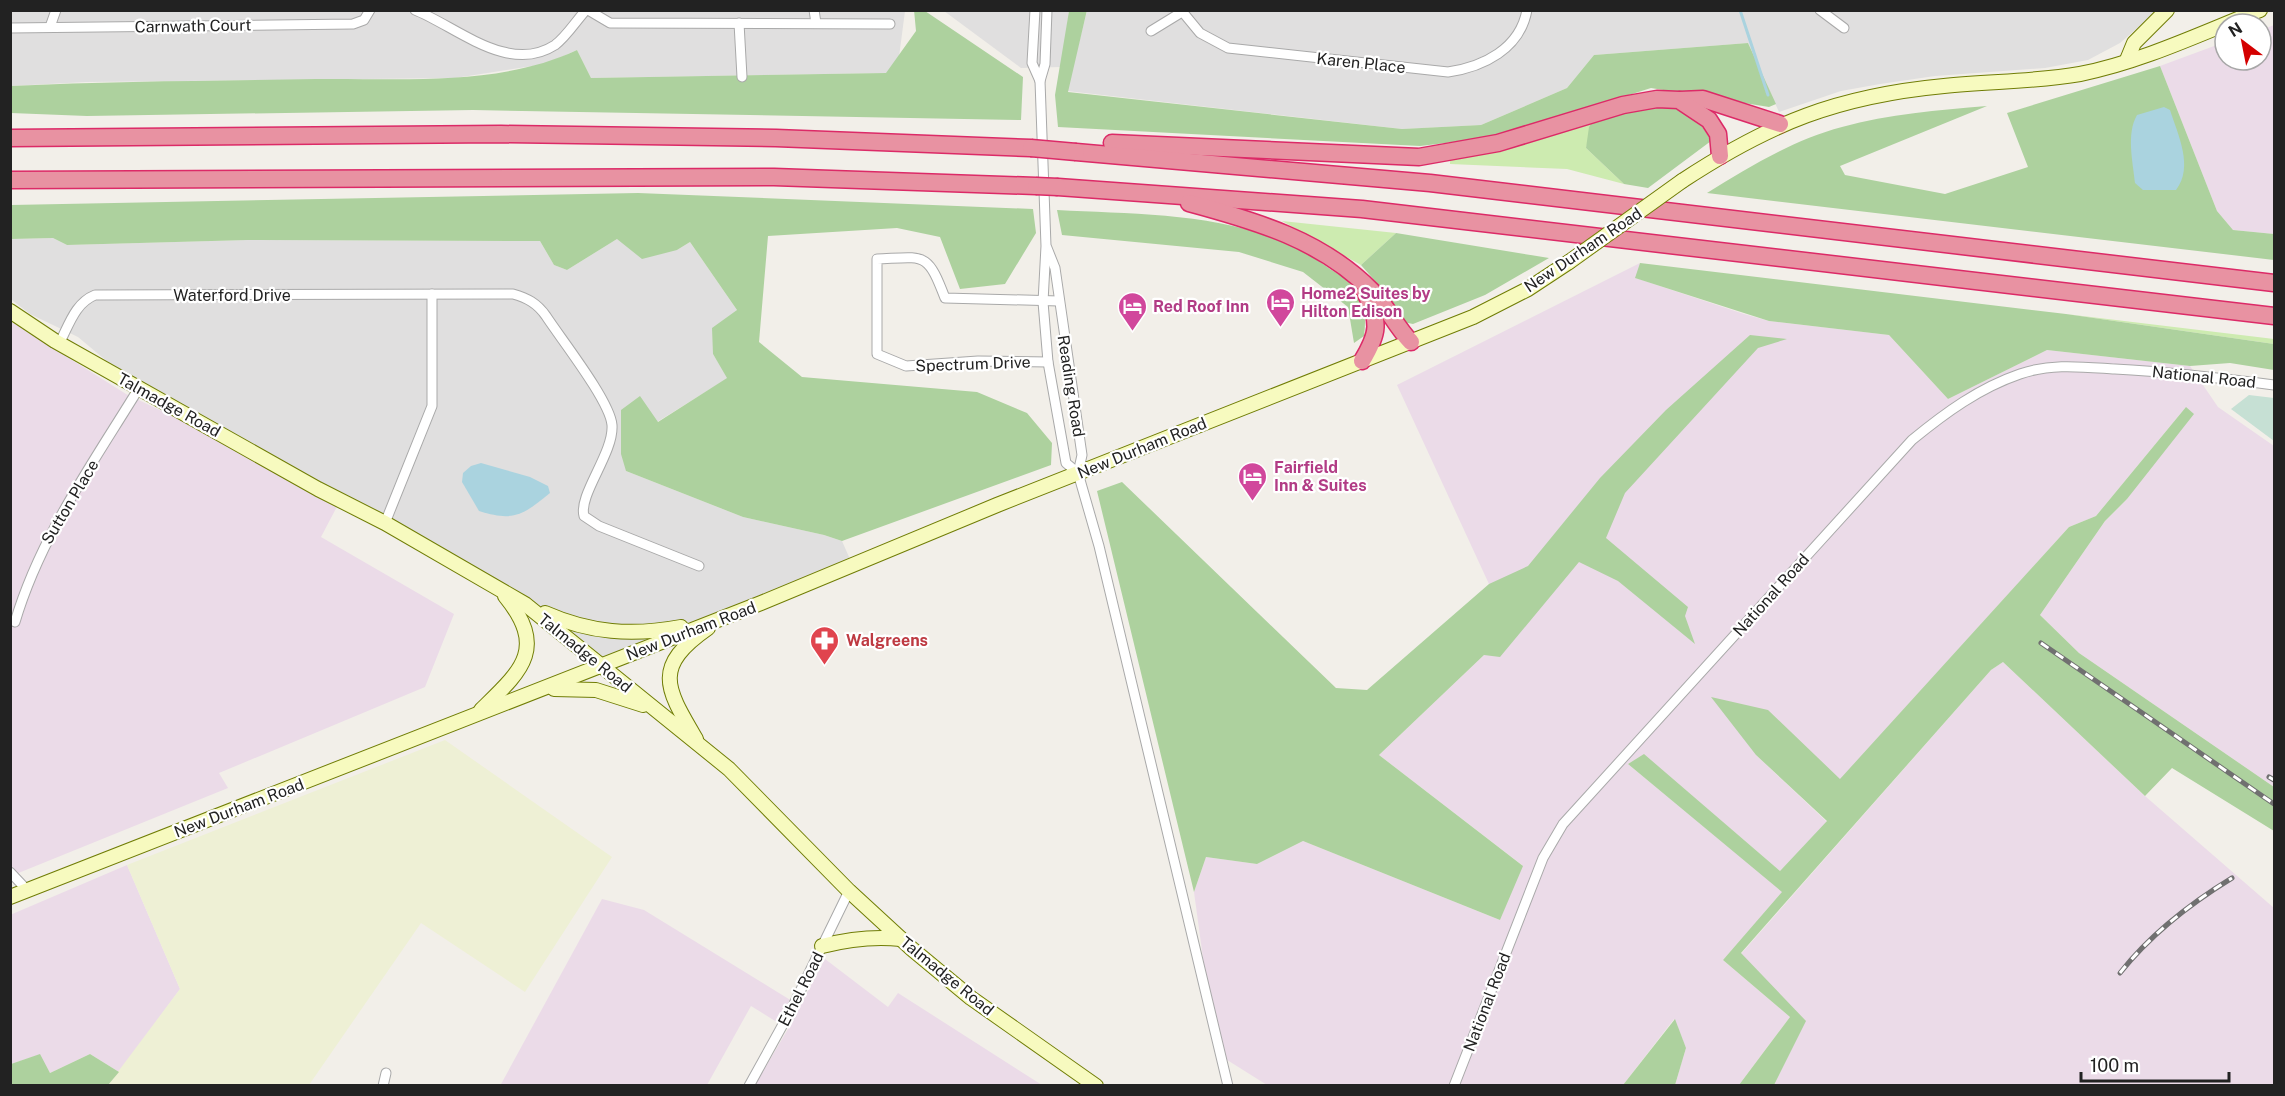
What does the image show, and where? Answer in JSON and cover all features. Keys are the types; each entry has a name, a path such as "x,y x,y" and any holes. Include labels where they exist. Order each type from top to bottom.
{"highway":[{"path":"1098,153 1110,143 1419,157 1498,143 1623,105 1657,99 1703,99 1780,124"},
{"path":"1679,100 1709,120 1718,134 1720,156"},
{"path":"10,138 501,134 776,138 1031,148 1430,183 2274,283"},
{"path":"10,180 774,177 1148,191 1362,209 2274,316"},
{"path":"1148,191 1283,232 1317,248 1374,292 1410,342"},
{"path":"1358,278 1371,303 1377,324 1376,336 1362,361"}],"main road":[{"path":"2127,60 2133,43 2168,10"},
{"name":"New Durham Road","path":"10,897 602,666 1496,306 1569,262 1720,156 1780,124 1862,98 1946,86 2041,80 2081,74 2127,60 2260,10"},
{"name":"Talmadge Road","path":"10,311 33,329 59,344 318,489 385,523 525,604 729,769 787,824 849,891 901,939 971,998 1096,1086"},
{"path":"476,716 519,672 527,648 523,623 500,590"},
{"path":"525,604 566,622 613,633 662,630 721,618"},
{"path":"700,746 670,693 669,679 672,663 684,646 721,618"},
{"path":"543,689 596,690 653,708"},
{"path":"822,946 847,939 876,936 901,939"}],"street":[{"path":"50,27 56,10"},
{"name":"Carnwath Court","path":"10,28 353,24 364,20 370,10"},
{"path":"422,12 504,54 531,56 556,44 587,10 610,23 890,24"},
{"path":"814,10 816,23"},
{"path":"1046,246 1040,81 1045,64 1047,10"},
{"name":"Karen Place","path":"1182,11 1200,33 1228,48 1448,72 1467,69 1503,51 1525,20 1527,10"},
{"path":"1820,10 1844,28"},
{"path":"1151,31 1182,11"},
{"path":"1035,12 1032,63 1040,81"},
{"path":"740,23 742,77"},
{"name":"Reading Road","path":"1046,246 1054,268 1082,455 1078,473 1066,463 1048,362 1043,302 1046,246"},
{"name":"Spectrum Drive","path":"1048,362 978,361 906,366 877,354 877,259 919,257 934,268 945,298 1059,301"},
{"path":"385,523 432,406 432,294"},
{"name":"Waterford Drive","path":"59,344 84,299 95,295 513,294 523,296 541,309 610,416 611,437 584,504 584,516 599,526 699,566"},
{"name":"National Road","path":"1454,1086 1543,858 1563,824 1912,440 1947,411 1985,389 2021,374 2050,367 2178,373 2274,386"},
{"name":"Sutton Place","path":"15,622 26,586 43,548 139,388"},
{"path":"1078,473 1102,558 1228,1086"},
{"path":"10,873 27,890"},
{"name":"Ethel Road","path":"749,1086 849,891"},
{"path":"383,1086 386,1072"}],"shaded area":[{"path":"11,11 905,11 896,80 886,73 591,78 577,50 546,64 455,78 86,82 11,86"},
{"path":"944,11 1069,11 1061,67 1021,68"},
{"path":"1087,11 2157,11 2120,43 2088,60 2045,68 1935,76 1880,84 1841,91 1779,112 1748,43 1594,55 1567,88 1481,125 1402,129 1067,91"},
{"path":"2273,25 2274,234 2233,230 2217,211 2160,66 2213,46 2213,72 2273,72"},
{"path":"53,238 67,245 248,240 540,241 554,265 567,270 617,239 677,250 690,242 737,310 713,354 728,378 657,422 626,471 743,517 842,541 853,566 602,666 525,604 139,388 78,337 30,314 12,300 11,239"},
{"path":"1640,263 1636,278 1744,314 1769,321 1889,335 1948,399 2047,350 2190,366 2218,407 2274,446 2274,787 2079,653 2040,615 2105,521 2127,499 2186,407 2096,516 2069,527 1840,780 1768,711 1756,755 1827,822 1780,871 1644,755 1628,764 1783,892 1723,960 1790,1017 1739,1085 1675,1085 1686,1048 1674,1019 1623,1085 1267,1085 1216,1053 1194,892 1206,857 1257,864 1303,841 1500,920 1522,865 1379,755 1484,655 1489,584 1397,385"},
{"path":"10,321 126,394 342,497 321,537 454,614 425,687 219,773 228,788 11,876"},
{"path":"2003,662 2145,796 2274,908 2274,1085 1774,1085 1805,1021 1741,954 1991,670"},
{"path":"127,865 180,989 119,1072 90,1054 50,1073 39,1055 11,1064 10,915"},
{"path":"602,899 644,910 800,1006 825,959 888,1007 898,993 1042,1085 755,1085 788,1029 751,1006 707,1085 500,1086"}],"green space":[{"path":"914,10 925,11 1023,77 1021,120 473,110 87,116 11,113 11,86 163,81 449,78 515,70 547,62 577,50 591,78 886,73 916,31"},
{"path":"1087,10 1068,92 1402,129 1481,125 1567,88 1594,55 1748,43 1776,104 1769,107 1651,88 1496,137 1420,146 1058,127 1055,95 1069,11"},
{"path":"2160,66 2217,211 2233,230 2274,234 2274,260 1707,193 1772,155 1824,133 1896,116 1987,106 1840,166 1845,175 1945,194 2028,167 2007,113"},
{"path":"1643,106 1676,108 1684,111 1698,121 1711,141 1648,188 1624,184 1586,148 1589,127 1594,119"},
{"path":"1594,119 1586,148 1624,184 1567,169 1450,164 1450,159"},
{"path":"638,193 1033,209 1036,233 1005,284 960,289 940,237 897,228 768,236 759,342 802,377 977,392 1027,413 1052,443 1051,465 842,541 743,517 626,471 621,454 621,410 640,396 658,422 727,378 713,354 712,328 737,310 690,242 677,250 642,259 617,239 567,270 554,265 540,241 248,240 67,245 53,238 11,239 11,205"},
{"path":"1057,210 1127,213 1199,220 1234,226 1268,236 1300,250 1354,285 1363,305 1364,336 1354,343 1348,307 1303,272 1239,252 1062,235"},
{"path":"1282,221 1396,233 1361,265"},
{"path":"1396,233 1549,258 1485,295 1413,324 1403,322 1383,290 1361,265"},
{"path":"1640,263 2066,314 2274,344 2274,370 2230,363 2190,366 2047,350 1948,399 1889,335 1769,321 1635,278"},
{"path":"2066,314 2274,339 2274,344"},
{"path":"1750,335 1787,339 1758,348 1625,493 1606,538 1688,607 1685,616 1695,644 1618,581 1579,562 1500,657 1484,655 1379,755 1523,866 1500,920 1303,841 1257,864 1206,857 1194,892 1097,491 1122,482 1336,688 1367,690 1489,584 1528,566 1600,478 1666,410"},
{"path":"2249,395 2274,398 2274,441 2231,409"},
{"path":"2186,407 2194,414 2127,499 2105,521 2040,615 2079,653 2274,787 2274,831 2172,768 2145,796 2003,662 1991,670 1741,953 1806,1021 1774,1085 1739,1085 1790,1017 1723,960 1782,892 1628,764 1644,754 1780,871 1827,821 1756,755 1711,697 1768,710 1840,779 2069,527 2096,516"},
{"path":"445,740 612,857 525,992 421,923 309,1085 108,1085 180,989 127,865"},
{"path":"1675,1019 1686,1048 1675,1085 1623,1085"},
{"path":"40,1054 50,1073 90,1054 119,1072 108,1085 11,1085 11,1064"}],"water":[{"path":"2164,107 2170,110 2180,140 2184,171 2176,190 2143,190 2135,183 2131,148 2134,123 2137,115"},
{"path":"481,463 530,477 548,486 550,493 532,507 518,514 501,516 479,511 462,482 463,473 471,466"}],"waterway":[{"path":"1740,10 1768,95"}],"railway":[{"path":"2041,643 2274,804"},
{"path":"2269,777 2274,780"},
{"path":"2120,973 2144,946 2172,921 2201,898 2232,878"}],"place":[{"name":"Home2 Suites by Hilton Edison","path":"1280,328"},
{"name":"Red Roof Inn","path":"1132,332"},
{"name":"Fairfield Inn & Suites","path":"1253,502"},
{"name":"Walgreens","path":"825,666"}]}
